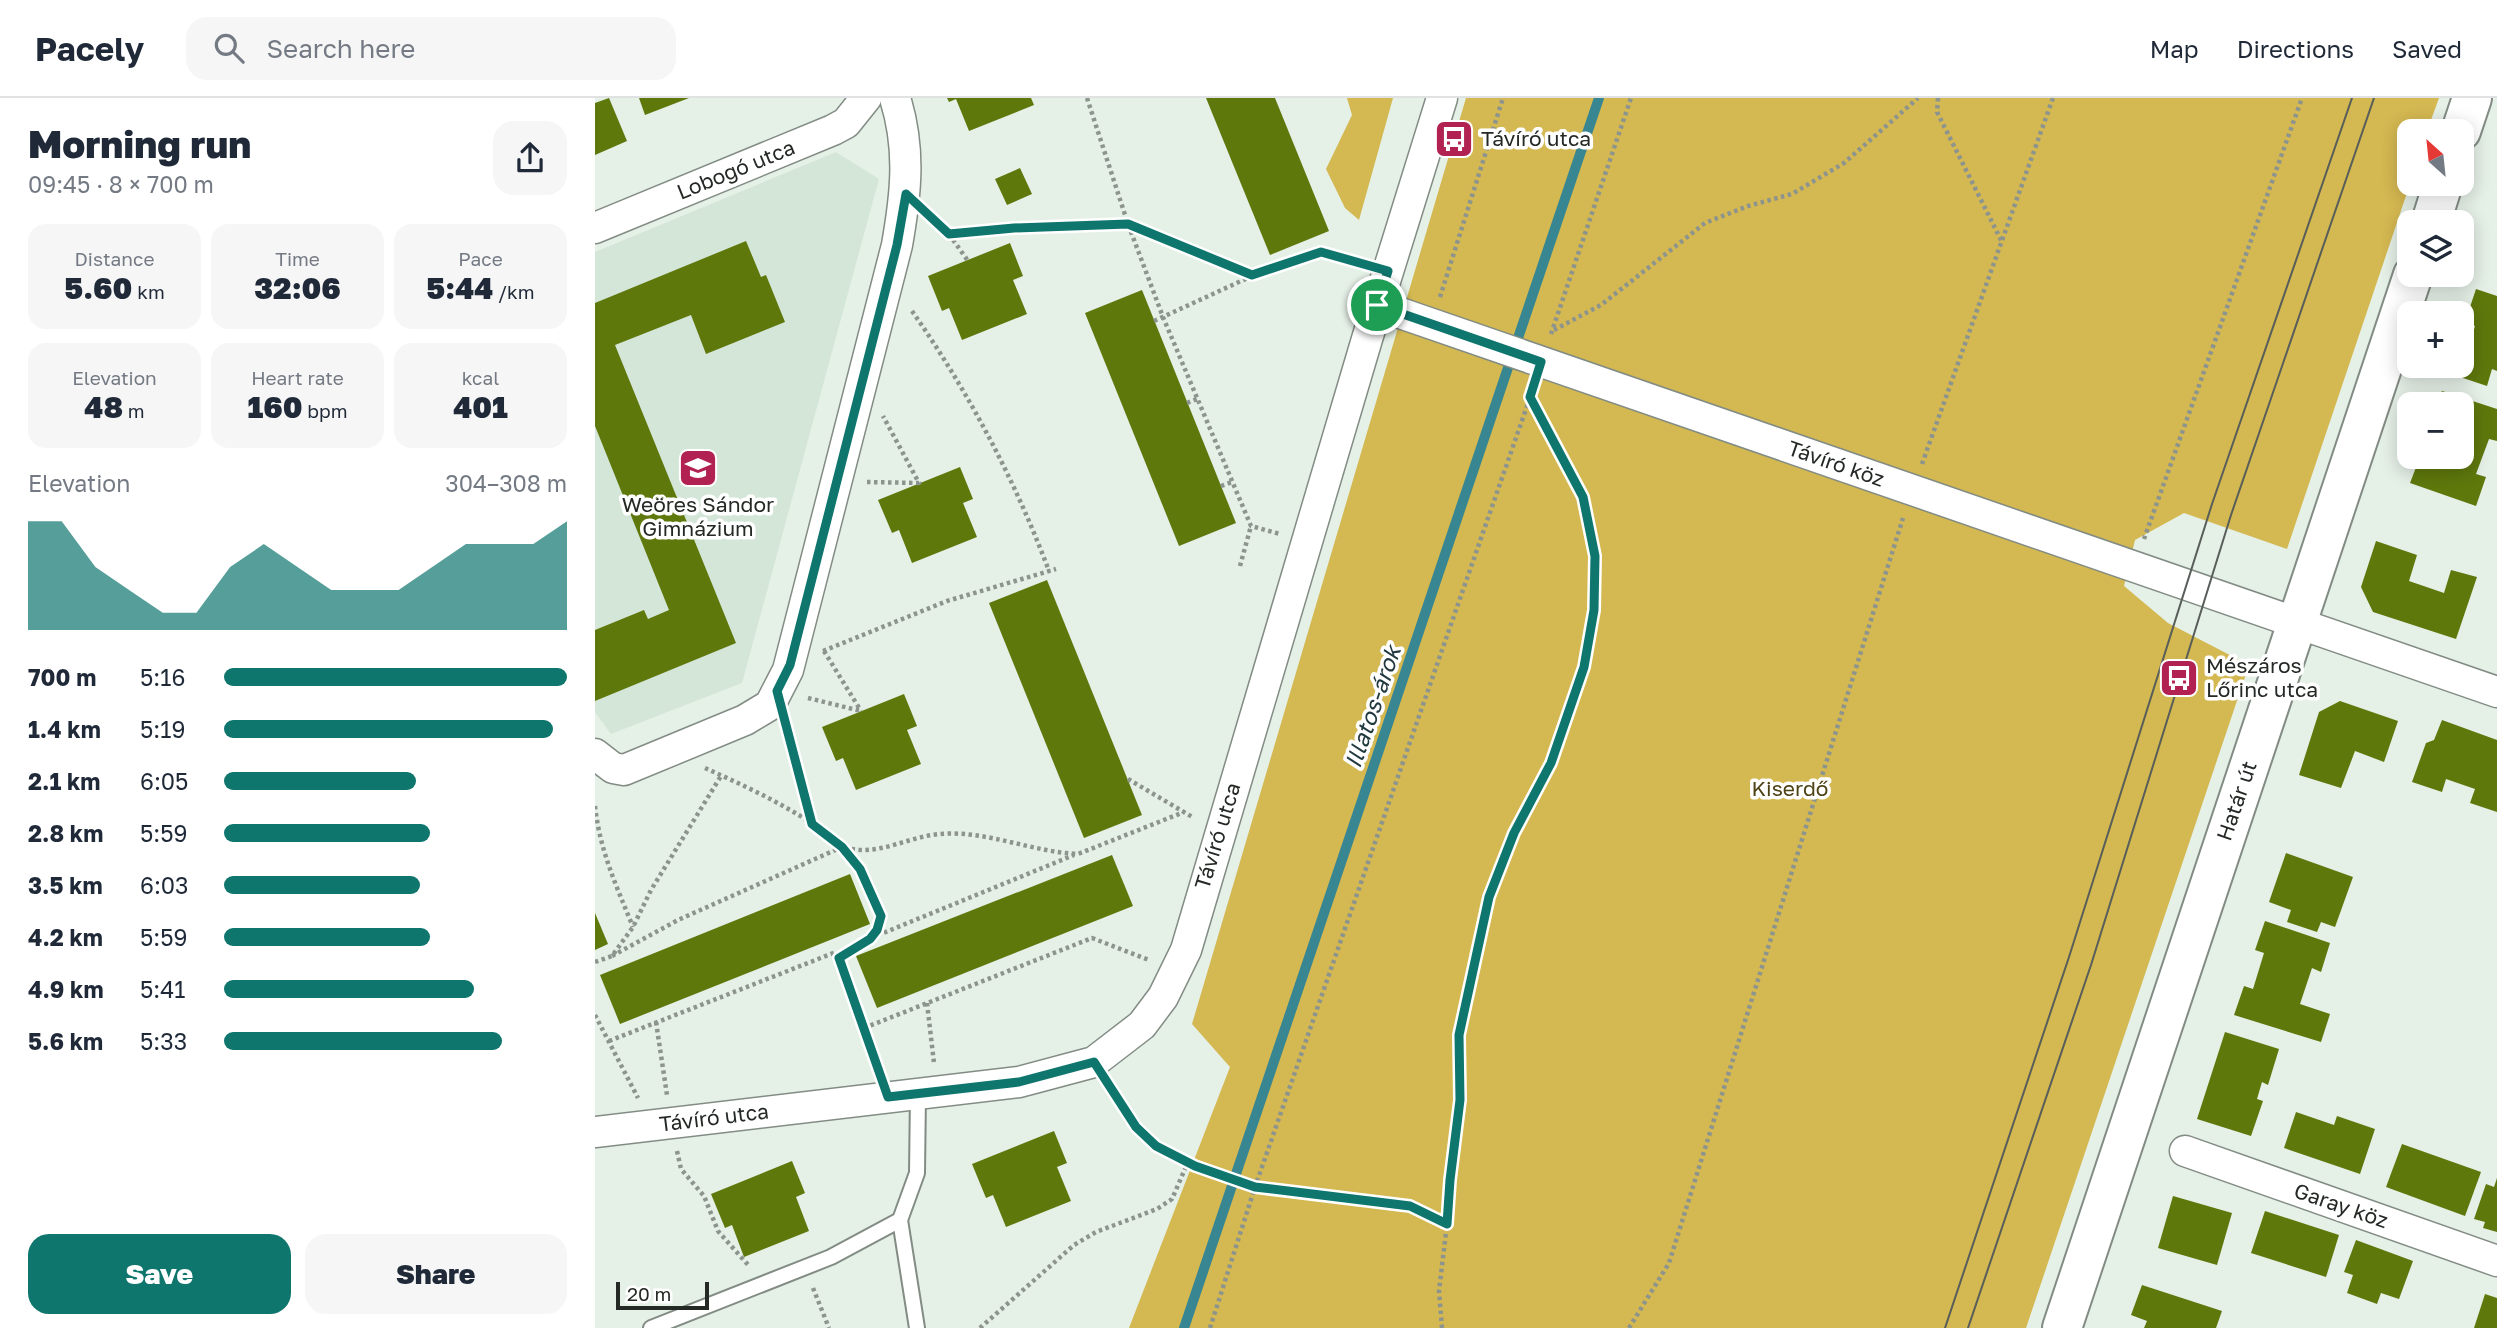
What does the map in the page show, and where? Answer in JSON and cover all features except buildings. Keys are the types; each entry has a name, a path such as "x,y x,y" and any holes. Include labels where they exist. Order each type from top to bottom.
{"main road":[{"path":"2465,119 2472,98"},
{"name":"Határ út","path":"2062,1328 2409,287"}],"street":[{"name":"Lobogó utca","path":"595,228 833,130 846,123 866,98"},
{"path":"595,754 613,768 624,771 745,720 770,705 783,680 897,245 906,194 906,163 895,98"},
{"name":"Távíró utca","path":"595,1132 1019,1082 1094,1062 1142,1025 1163,997 1186,950 1377,305 1443,98"},
{"name":"Távíró köz","path":"1377,305 2296,624"},
{"path":"2296,624 2318,628 2497,692"},
{"name":"Garay köz","path":"2185,1151 2497,1261"}],"lane":[{"path":"916,1328 900,1220 917,1173 928,1093"},
{"path":"651,1328 831,1258 900,1220"}],"path":[{"path":"1087,98 1128,224 1163,317 1251,526 1240,566"},
{"path":"1431,324 1503,98"},
{"path":"1210,1328 1253,1187 1530,397 1631,98"},
{"path":"1552,330 1601,305 1705,223 1748,206 1792,194 1844,163 1918,98"},
{"path":"1938,98 1937,112 2002,242"},
{"path":"1629,1328 1669,1263 1912,491 2053,98"},
{"path":"2134,568 2302,98"},
{"path":"906,194 949,234 968,261"},
{"path":"949,234 1014,228 1128,224 1252,275"},
{"path":"1154,321 1252,275 1321,252 1388,271"},
{"path":"888,275 938,348 987,434 1028,516 1049,571"},
{"path":"837,481 919,483 862,379"},
{"path":"1443,1328 1439,1291 1460,1100 1459,1035 1489,897 1514,833 1551,763 1584,667 1594,610 1595,556 1583,497 1530,397"},
{"path":"1187,403 1197,399"},
{"path":"1221,486 1232,482"},
{"path":"1251,526 1307,542"},
{"path":"783,680 824,650 947,601 1056,569"},
{"path":"783,680 861,711 824,650"},
{"path":"783,680 812,824"},
{"path":"669,751 797,814 842,847 860,869 881,916 877,930 870,939"},
{"path":"612,956 633,928 651,890 721,776"},
{"path":"1128,779 1219,833"},
{"path":"595,806 598,833 607,864 633,928"},
{"path":"839,958 870,939 1184,812"},
{"path":"595,962 612,956 678,920 842,847 870,850 914,838 960,833 1060,853 1078,853"},
{"path":"864,1028 1092,938 1175,971"},
{"path":"609,1041 837,952 888,1097"},
{"path":"927,1003 928,1093"},
{"path":"595,1015 662,1124 681,1169 704,1196 718,1231 748,1264 753,1275"},
{"path":"656,1023 662,1124"},
{"path":"595,1032 605,1034"},
{"path":"1094,1062 1136,1127 1156,1146 1195,1166 1253,1187 1410,1206 1447,1224"},
{"path":"980,1328 1074,1245 1095,1232 1157,1209 1172,1199 1188,1162"},
{"path":"804,1268 829,1328"}],"shaded area":[{"name":"Weöres Sándor Gimnázium","path":"836,152 879,179 742,683 611,734 595,712 595,252"}],"green space":[{"path":"1347,98 1393,98 1359,220 1345,208 1326,169 1352,115"},
{"name":"Kiserdő","path":"1466,98 2439,98 2431,119 2397,119 2397,196 2406,196 2401,210 2397,210 2397,223 2287,549 2184,513 2135,540 2124,586 2168,623 2249,665 2026,1328 1129,1328 1230,1067 1192,1024"}],"waterway":[{"name":"Illatos-árok","path":"1184,1328 1599,98"}],"tram line":[{"path":"1945,1328 2069,957 2212,504 2352,98"},
{"path":"1968,1328 2091,965 2231,515 2374,98"}],"place":[{"name":"Távíró utca","path":"1454,139"},
{"name":"Weöres Sándor Gimnázium","path":"698,468"},
{"name":"Mészáros Lőrinc utca","path":"2179,678"}],"route":[{"path":"906,194 949,234 1014,228 1128,224 1252,275 1321,252 1388,271 1377,305 1541,362 1530,397 1583,497 1595,556 1594,610 1584,667 1551,763 1514,833 1489,897 1459,1035 1460,1100 1447,1224 1410,1206 1255,1187 1195,1166 1156,1146 1136,1127 1094,1062 1019,1082 888,1097 839,958 870,939 877,930 881,916 860,869 842,847 812,824 777,691 790,665 897,245 906,194"}]}
